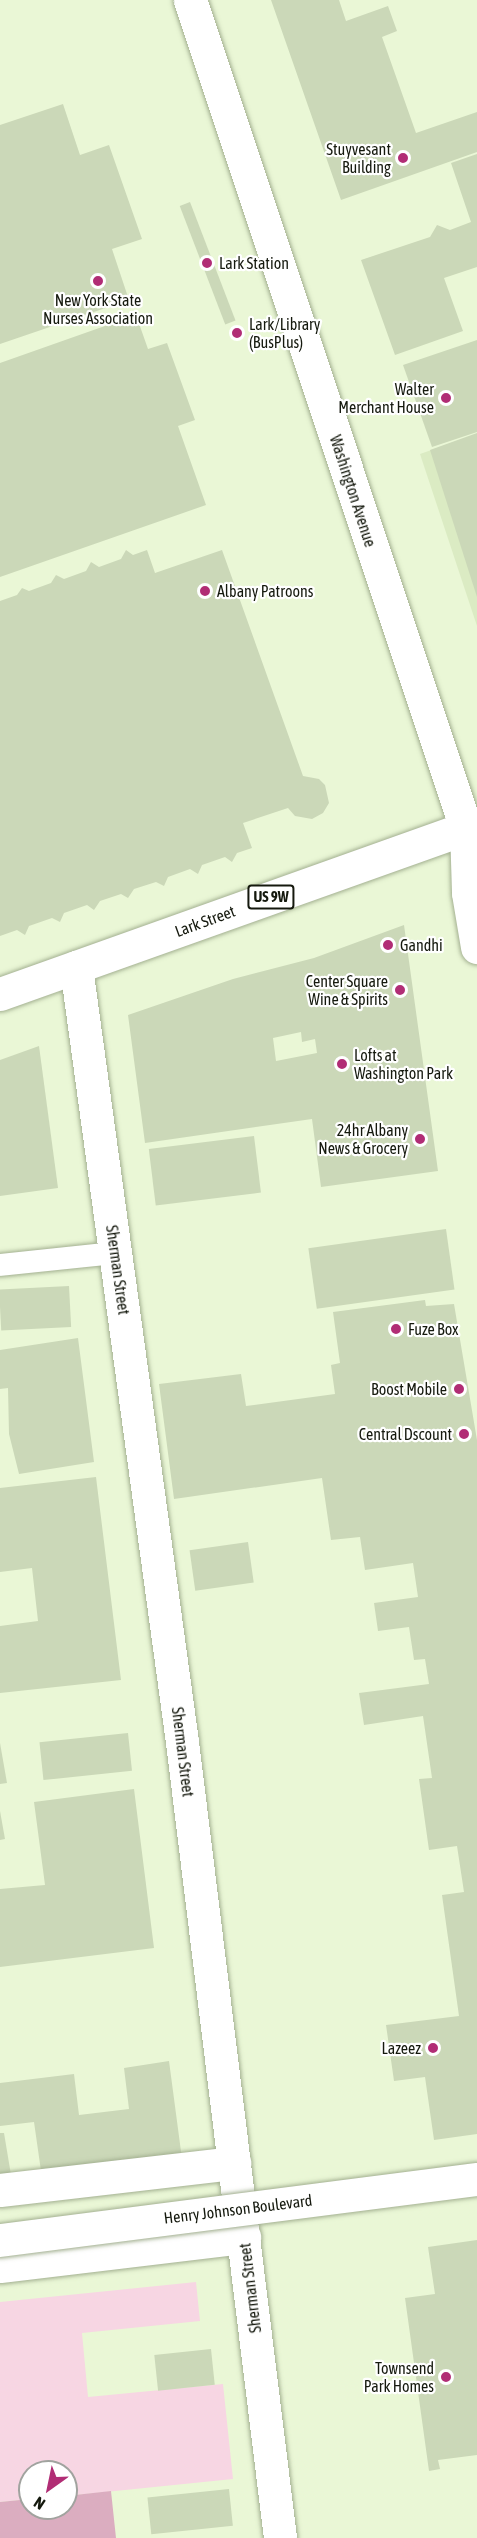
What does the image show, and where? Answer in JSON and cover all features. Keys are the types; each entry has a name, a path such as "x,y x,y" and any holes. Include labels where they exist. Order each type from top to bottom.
{"street":[{"name":"Washington Avenue","path":"190,0 473,831 468,893 477,947"},
{"name":"Lark Street","path":"0,994 473,831"},
{"name":"Sherman Street","path":"76,967 244,2237 280,2538"},
{"path":"0,2190 234,2163"},
{"name":"Henry Johnson Boulevard","path":"0,2240 477,2179"},
{"name":"Henry Johnson Boulevard","path":"0,2266 244,2237"}],"lane":[{"path":"0,1265 115,1253"}],"shaded area":[{"path":"477,434 477,626 420,454"},
{"path":"196,2282 200,2321 82,2333 88,2397 223,2384 233,2479 78,2495 78,2460 18,2460 18,2500 0,2502 0,2302"},
{"path":"111,2491 116,2538 0,2538 0,2502 18,2500 18,2520 78,2520 78,2495"}],"building":[{"path":"271,0 339,0 346,21 388,6 397,31 382,37 416,133 477,112 477,152 341,200"},
{"path":"63,104 80,155 109,145 142,239 112,249 129,300 0,344 0,125"},
{"path":"477,154 477,267 444,278 463,331 395,355 361,260 430,237 437,225 450,230 471,222 451,163"},
{"name":"Lark Station","path":"190,202 236,321 225,325 180,206"},
{"path":"136,315 148,349 167,343 195,420 178,426 206,505 0,577 0,363"},
{"name":"Walter Merchant House","path":"477,340 477,432 432,447 403,365"},
{"path":"477,433 477,597 430,450"},
{"path":"126,550 133,555 147,550 155,573 222,550 303,776 319,779 325,785 329,803 323,813 312,819 295,816 288,808 243,823 252,848 237,853 232,862 225,857 202,865 198,874 190,869 168,877 164,886 156,882 134,889 128,898 121,894 100,901 94,910 87,905 64,913 60,922 52,918 29,926 25,935 17,930 0,936 0,601 17,595 22,588 29,591 51,583 56,575 64,579 86,571 91,562 99,567 121,559"},
{"path":"404,925 438,1171 321,1187 312,1119 145,1143 128,1015 233,979 314,958","holes":["301,1032 302,1042 315,1039 317,1053 276,1061 273,1038"]},
{"path":"39,1046 58,1188 0,1196 0,1060"},
{"path":"254,1136 261,1193 156,1205 149,1149"},
{"path":"446,1229 454,1289 317,1309 308,1248"},
{"path":"69,1286 71,1327 1,1331 0,1290"},
{"path":"425,1300 426,1306 454,1304 477,1440 477,2134 434,2140 425,2077 394,2081 386,2025 459,2016 442,1895 464,1892 457,1846 429,1850 419,1779 432,1778 423,1716 364,1725 359,1693 429,1684 425,1659 414,1660 409,1627 378,1631 374,1603 418,1597 413,1563 365,1570 360,1537 331,1540 322,1478 174,1499 159,1384 241,1374 246,1406 335,1394 331,1365 340,1363 333,1312"},
{"path":"78,1338 94,1462 19,1474 9,1434 8,1388 0,1389 0,1350"},
{"path":"96,1477 121,1680 0,1693 0,1626 38,1621 32,1568 0,1572 0,1488"},
{"path":"248,1542 254,1583 195,1591 190,1550"},
{"path":"128,1733 132,1771 43,1780 39,1742"},
{"path":"0,1743 7,1783 0,1784"},
{"path":"134,1789 154,1948 0,1967 0,1889 45,1885 34,1802"},
{"path":"0,1811 5,1839 0,1840"},
{"path":"169,2061 182,2159 42,2178 34,2122 0,2126 0,2083 74,2074 79,2115 129,2109 124,2068"},
{"path":"0,2133 4,2133 11,2175 0,2177"},
{"name":"Townsend Park Homes","path":"477,2240 477,2455 438,2460 440,2469 429,2471 405,2298 435,2294 428,2247"},
{"path":"211,2349 215,2385 158,2391 154,2355"},
{"path":"229,2489 233,2526 151,2534 147,2498"}],"place":[{"name":"Stuyvesant Building","path":"403,158"},
{"name":"Lark Station","path":"207,263"},
{"name":"New York State Nurses Association","path":"98,281"},
{"name":"Lark/Library (BusPlus)","path":"237,333"},
{"name":"Walter Merchant House","path":"446,398"},
{"name":"Albany Patroons","path":"205,591"},
{"name":"Gandhi","path":"388,945"},
{"name":"Center Square Wine & Spirits","path":"400,990"},
{"name":"Lofts at Washington Park","path":"342,1064"},
{"name":"24hr Albany News & Grocery","path":"420,1139"},
{"name":"Fuze Box","path":"396,1329"},
{"name":"Boost Mobile","path":"459,1389"},
{"name":"Central Dscount","path":"464,1434"},
{"name":"Lazeez","path":"433,2048"},
{"name":"Townsend Park Homes","path":"446,2377"}]}
